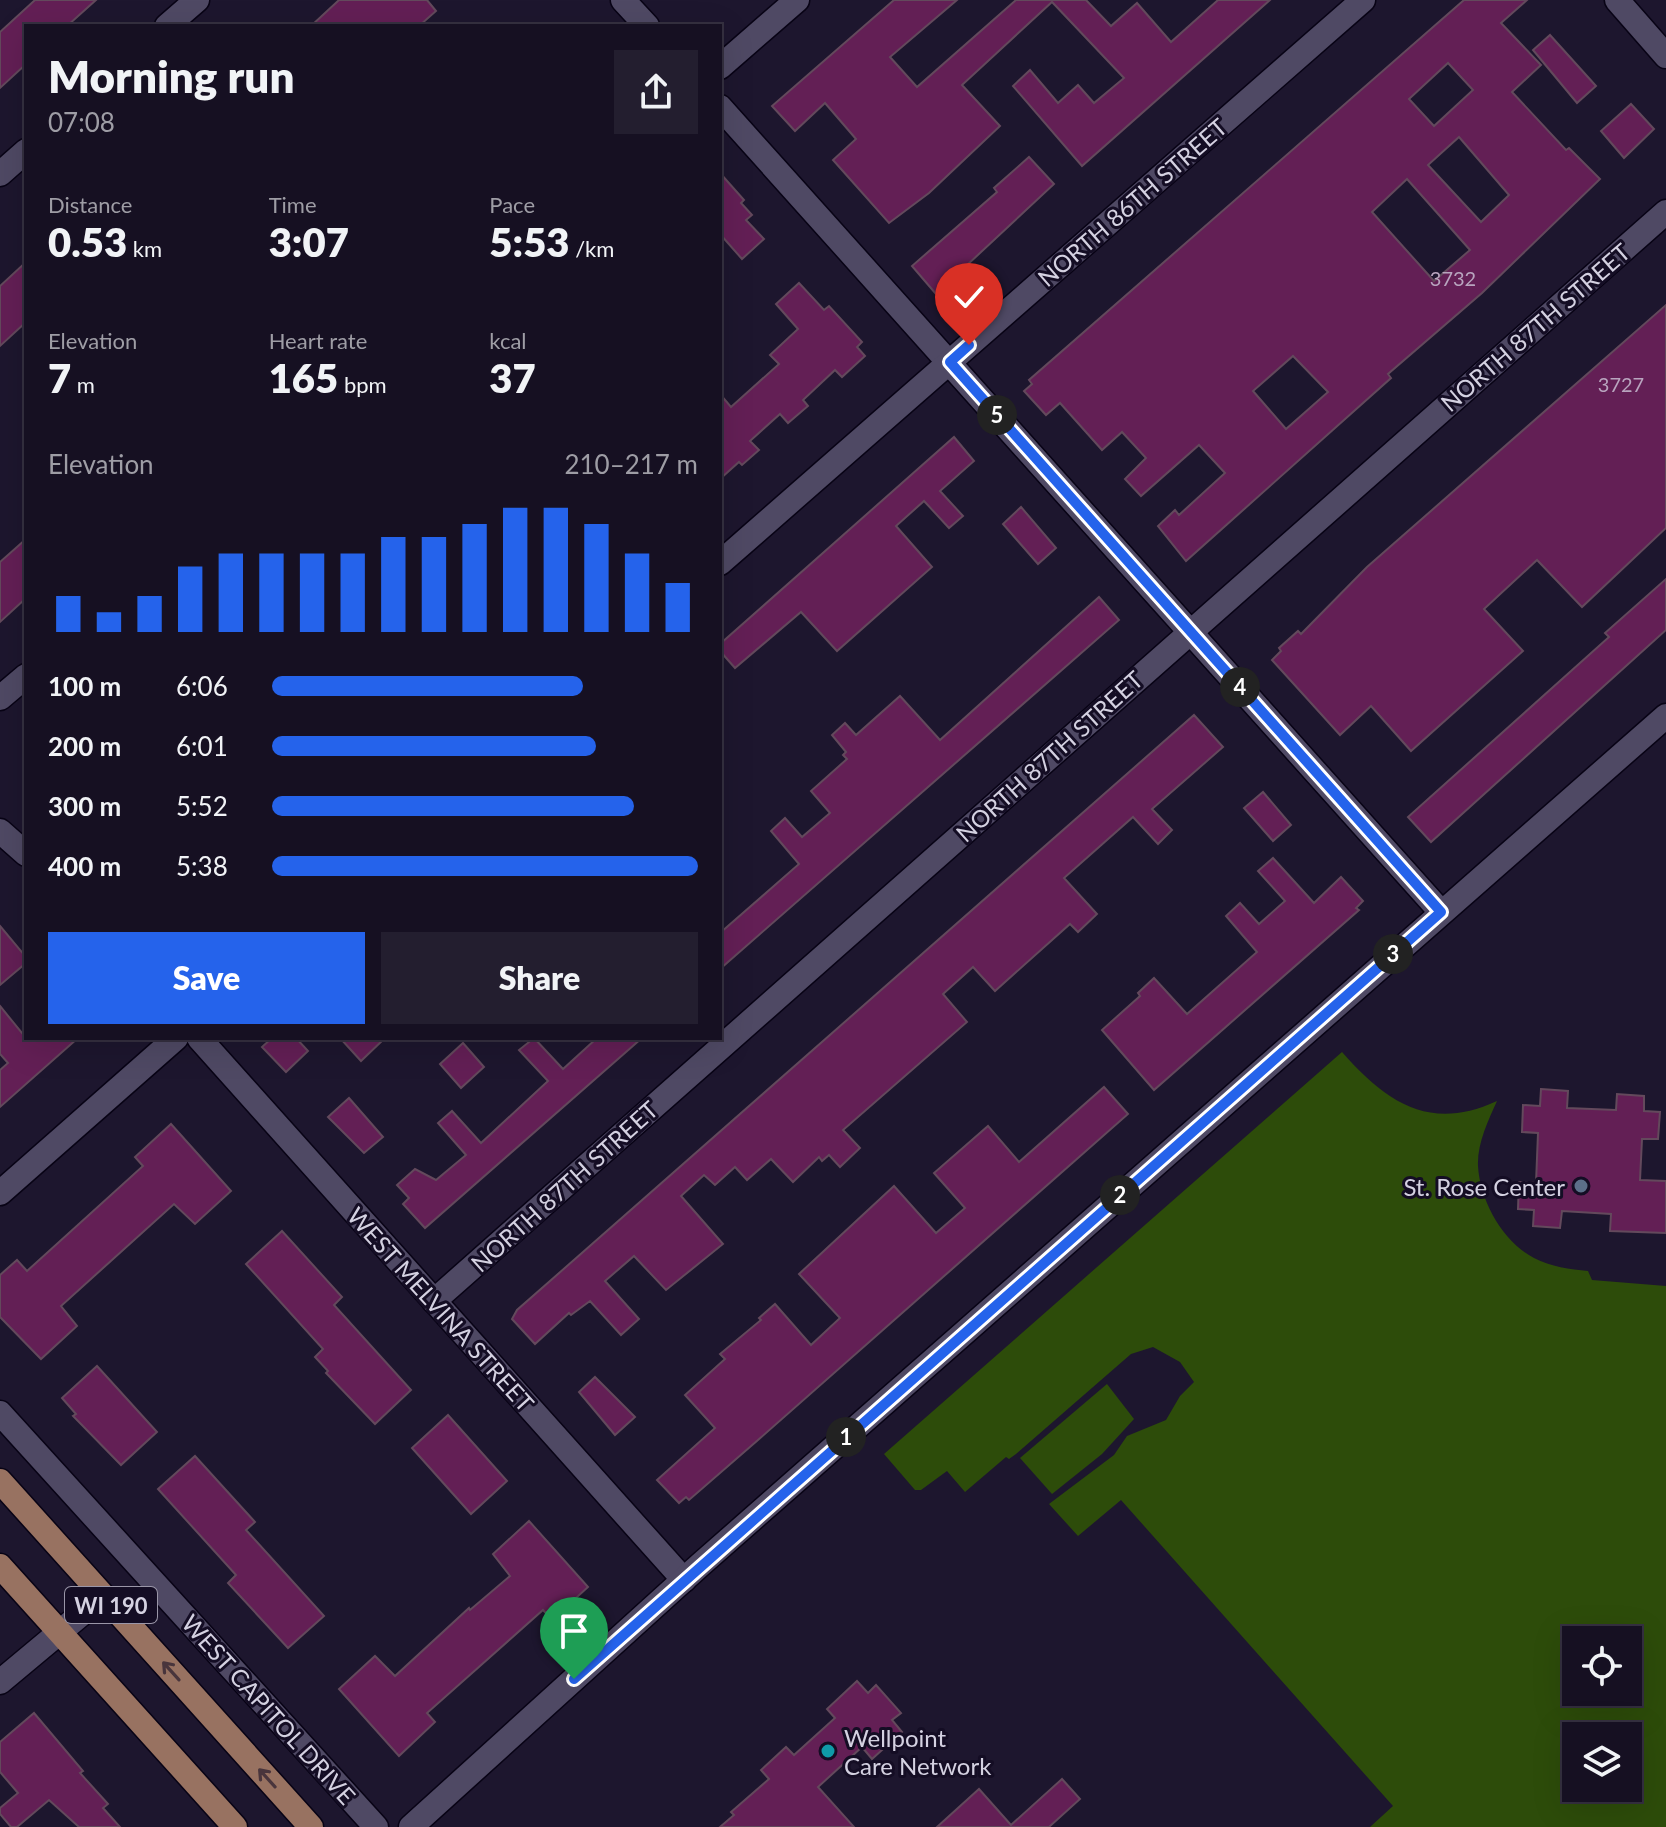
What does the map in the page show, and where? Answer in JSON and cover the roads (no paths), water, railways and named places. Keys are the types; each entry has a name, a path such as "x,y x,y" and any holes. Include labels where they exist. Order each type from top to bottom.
{"main road":[{"name":"WEST CAPITOL DRIVE","path":"0,1481 311,1827"},
{"name":"WI 190","path":"0,1566 235,1827"}],"street":[{"path":"169,24 197,0"},
{"path":"623,0 645,24"},
{"path":"722,65 797,0"},
{"name":"NORTH 86TH STREET","path":"722,561 1363,0"},
{"path":"1617,0 1666,56"},
{"path":"722,109 1441,912"},
{"path":"0,174 24,153"},
{"name":"NORTH 87TH STREET","path":"434,1301 1666,212"},
{"path":"0,698 24,678"},
{"path":"411,1827 684,1580 1666,716"},
{"path":"0,831 24,852"},
{"path":"0,1193 174,1040"},
{"name":"WEST MELVINA STREET","path":"201,1040 684,1580"},
{"name":"WEST CAPITOL DRIVE","path":"0,1413 376,1827"},
{"path":"0,1682 103,1596"}],"place":[{"name":"St. Rose Center","path":"1581,1186"},
{"name":"Wellpoint Care Network","path":"828,1751"}]}
